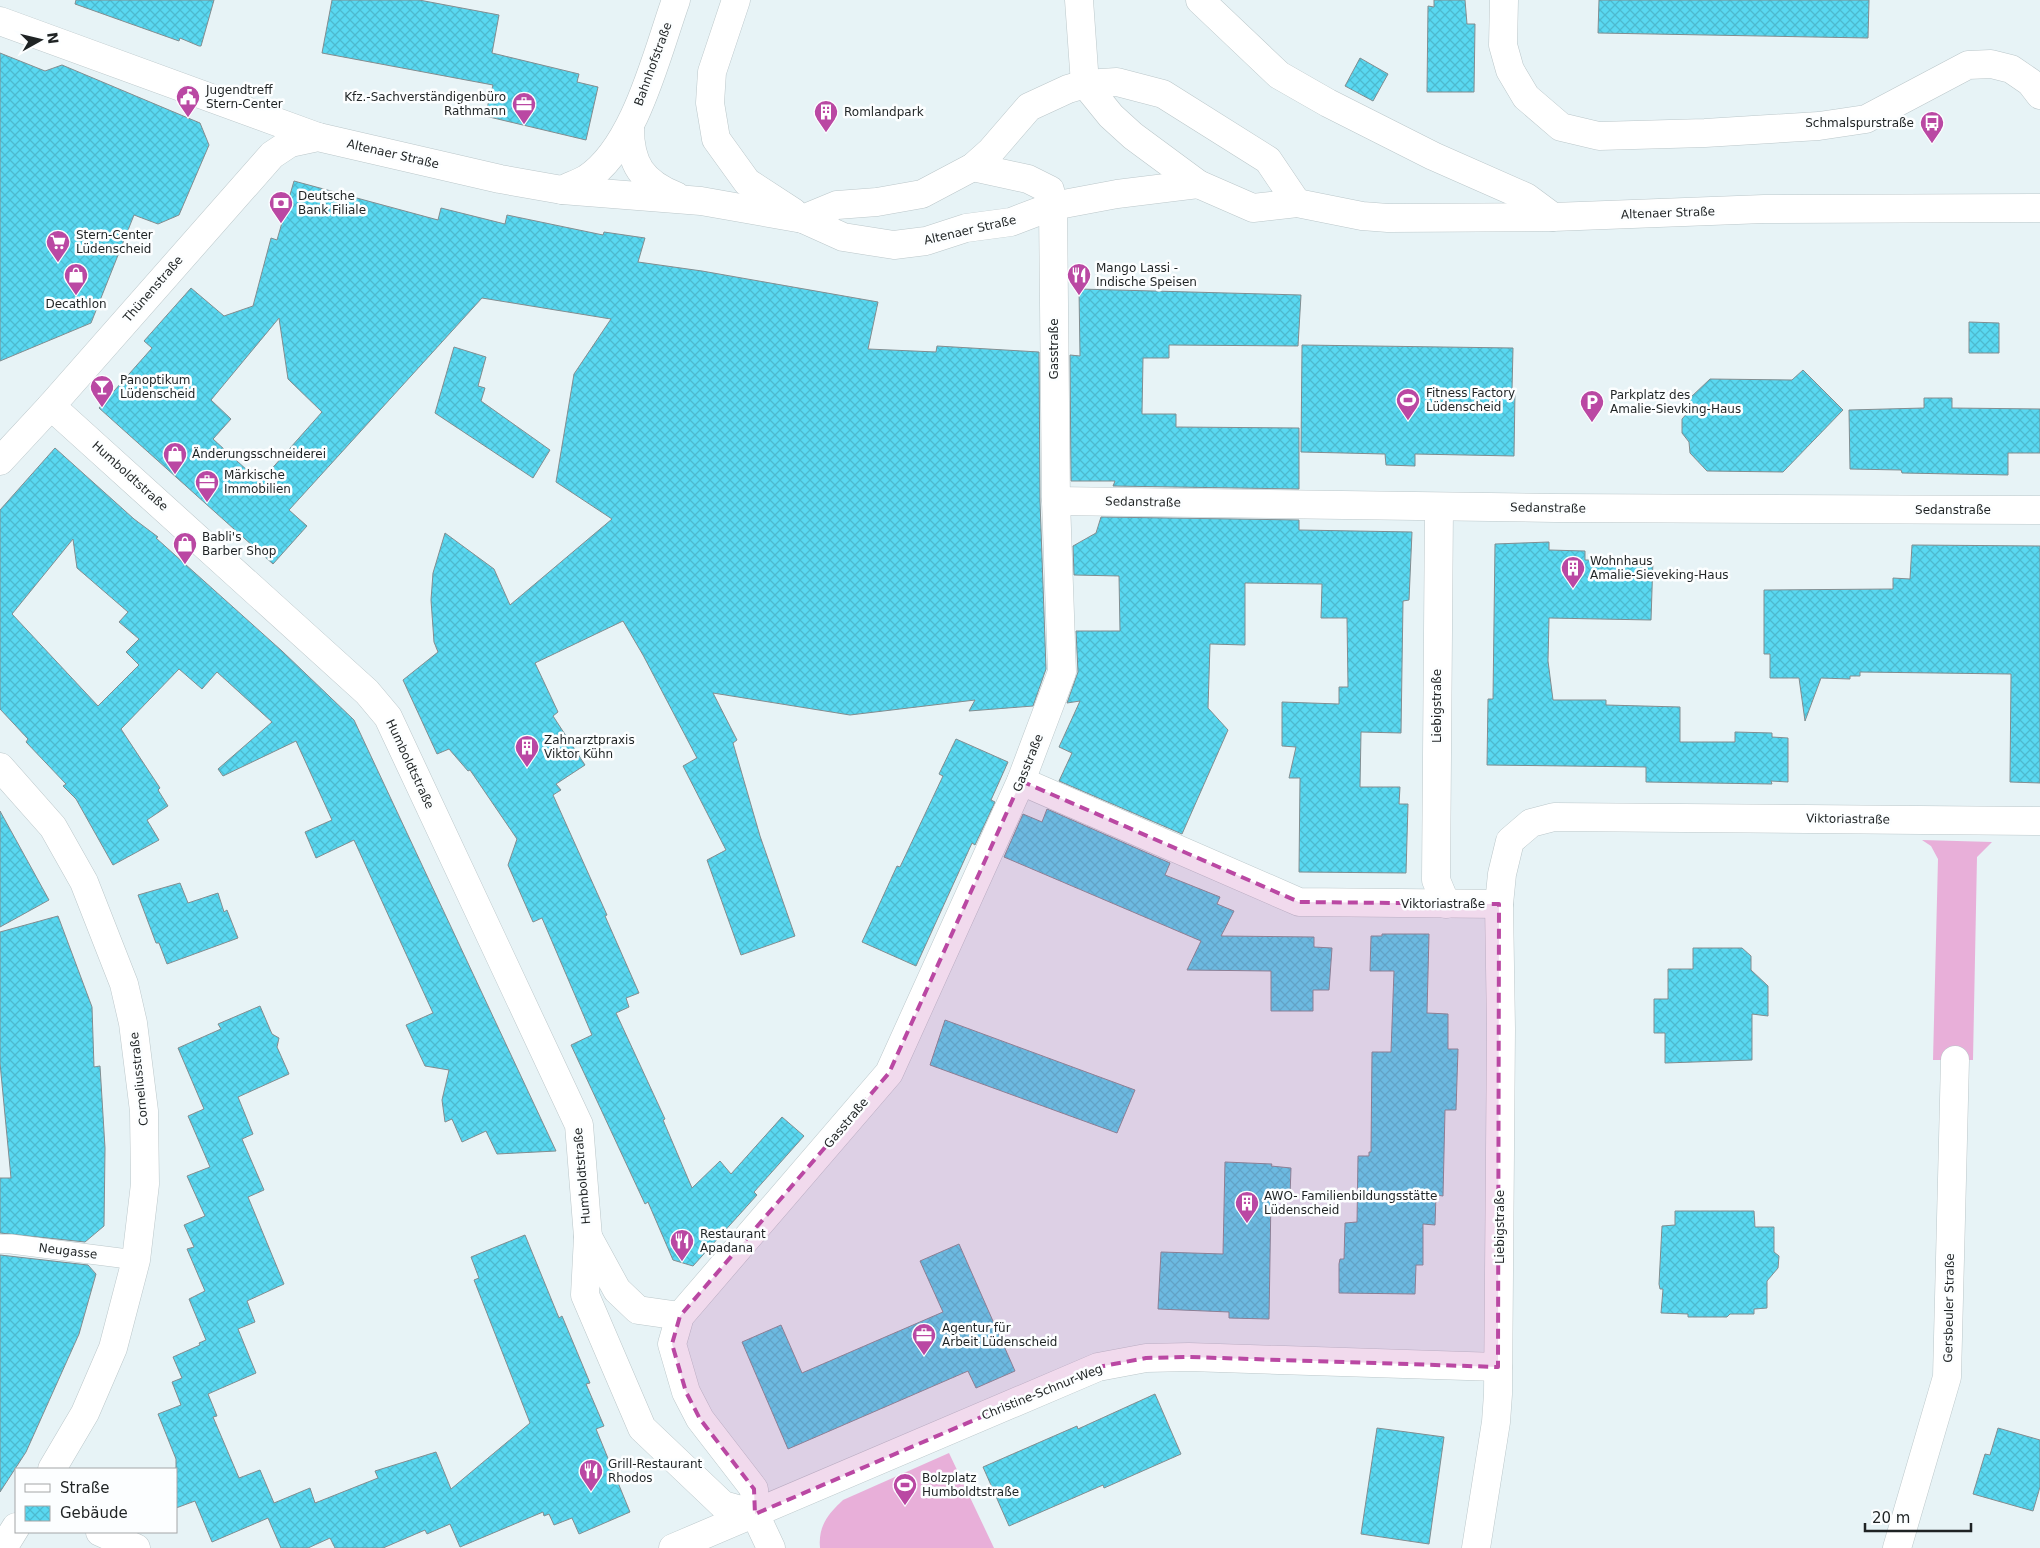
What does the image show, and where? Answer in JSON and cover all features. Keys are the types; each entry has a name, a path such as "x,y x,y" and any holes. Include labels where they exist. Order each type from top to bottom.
{"street":[{"name":"Bahnhofstraße","path":"562,190 594,172 614,153 630,128 676,0"},
{"path":"736,0 712,72 710,103 716,139 746,182 802,219 836,205 877,202 922,194 973,167 991,151 1029,107 1051,95 1085,84 1117,82 1163,94 1268,160 1297,203"},
{"path":"1079,0 1085,84"},
{"path":"1200,0 1279,75 1328,103 1433,156 1526,197 1553,217"},
{"path":"1504,0 1503,45 1510,70 1526,97 1561,127 1600,136 1705,134 1819,126 1866,119 1968,65 1991,64 2011,69 2030,82 2040,95"},
{"name":"Altenaer Straße","path":"0,21 318,137 500,179 562,190 684,200 802,219 843,236 894,245 926,241 966,228 1011,222 1053,206 1117,194 1198,184"},
{"name":"Altenaer Straße","path":"1085,84 1111,116 1132,136 1198,184 1253,208 1297,203 1362,216 1388,218 1553,217 1764,209 2040,208"},
{"name":"Bahnhofstraße","path":"630,128 630,145 644,178 657,188 684,200"},
{"name":"Thünenstraße","path":"0,460 51,406 272,155 290,143 318,137"},
{"name":"Gasstraße","path":"680,1316 889,1073 1021,781 1062,672 1056,501 1053,206 1050,190 1028,179 973,167"},
{"name":"Humboldtstraße","path":"51,406 367,692 388,717 579,1125 588,1236 585,1295 642,1428 722,1505 755,1514"},
{"name":"Sedanstraße","path":"1056,501 1439,507 2040,510"},
{"name":"Liebigstraße","path":"1439,507 1436,880 1446,904"},
{"name":"Corneliusstraße","path":"0,767 58,835 84,882 124,984 133,1023 144,1111 144,1184 136,1260 113,1348 85,1413 53,1468"},
{"name":"Viktoriastraße","path":"1021,781 1299,902 1499,904 1502,874 1510,841 1531,823 1554,817 2040,821"},
{"name":"Liebigstraße","path":"1476,1548 1496,1422 1498,1367 1501,1038 1499,904"},
{"name":"Gersbeuler Straße","path":"1897,1548 1947,1377 1955,1060"},
{"name":"Humboldtstraße","path":"588,1236 617,1290 638,1310 680,1316"},
{"path":"680,1316 672,1344 686,1392 700,1419 754,1489 755,1514 771,1548"},
{"name":"Christine-Schnur-Weg","path":"673,1548 1098,1367 1146,1358 1188,1357 1498,1367"},
{"path":"3,1548 15,1529"},
{"path":"102,1533 136,1548"}],"lane":[{"name":"Neugasse","path":"0,1244 136,1260"}],"highlighted area":[{"path":"1021,781 1299,902 1499,904 1498,1367 1189,1357 1146,1358 1098,1367 755,1514 754,1489 700,1419 686,1392 672,1344 680,1316 889,1073"}],"shaded area":[{"path":"1922,840 1992,842 1977,857 1973,1060 1933,1060 1938,859 1931,846"},
{"name":"Bolzplatz Humboldtstraße","path":"949,1453 994,1548 820,1548 822,1527 833,1510 843,1500"}],"building":[{"path":"76,0 214,0 201,46 199,46 180,38 179,41 75,4"},
{"path":"332,0 419,0 499,15 492,53 579,74 577,82 598,87 586,140 485,116 493,85 322,53"},
{"path":"1434,0 1465,0 1467,24 1475,24 1474,92 1427,92 1428,6 1434,7"},
{"path":"1599,0 1869,0 1868,38 1598,33"},
{"name":"Stern-Center Lüdenscheid","path":"0,53 45,71 62,65 200,123 209,145 179,215 158,224 134,215 91,323 0,361"},
{"path":"1360,58 1388,74 1373,101 1345,86"},
{"path":"294,181 438,220 441,208 505,224 507,215 603,235 604,232 645,238 638,262 702,271 878,302 868,349 936,352 937,346 1039,352 1040,501 1046,669 1033,706 969,711 975,700 850,715 713,693 737,740 733,743 760,836 795,936 741,955 707,860 726,850 683,766 697,758 623,621 535,663 558,712 553,716 585,765 556,784 561,790 553,795 607,915 605,916 639,993 626,998 629,1007 616,1013 665,1119 663,1120 692,1188 720,1161 731,1174 782,1117 804,1136 754,1192 757,1195 693,1266 673,1260 648,1202 645,1204 571,1045 592,1035 542,918 533,922 508,865 517,839 470,770 468,771 449,749 437,754 403,680 438,652 434,642 431,600 433,573 445,533 494,569 510,605 612,519 556,482 574,374 611,319 482,298 289,510 307,526 273,564 99,408 152,348 144,341 191,288 224,316 253,306 271,238 277,240","holes":["279,318 288,379 322,412 260,482 213,439 231,419 211,400"]},
{"path":"1079,289 1301,295 1298,346 1169,345 1169,358 1143,358 1142,414 1176,414 1176,427 1299,428 1299,489 1113,486 1115,481 1071,481 1070,355 1080,356"},
{"path":"1969,322 1999,323 1999,353 1969,353"},
{"name":"Fitness Factory Lüdenscheid","path":"1302,345 1513,348 1512,390 1515,390 1514,456 1415,454 1415,466 1386,465 1385,454 1301,452"},
{"path":"454,347 486,357 478,386 485,388 481,401 550,450 533,478 435,413"},
{"path":"1803,370 1843,410 1783,472 1707,471 1690,453 1689,442 1682,433 1682,419 1690,410 1690,398 1710,379 1792,380"},
{"path":"1924,398 1952,398 1952,408 2040,409 2040,453 2008,453 2008,475 1902,473 1901,470 1850,469 1849,410 1924,408"},
{"path":"55,448 134,519 158,537 156,538 282,651 354,720 556,1151 497,1154 486,1131 462,1142 452,1119 445,1122 442,1100 449,1070 425,1066 406,1025 433,1013 354,840 316,858 305,832 332,820 296,741 223,776 218,769 272,722 217,672 202,689 179,669 121,729 160,788 158,790 168,806 147,820 159,840 113,865 76,799 63,786 66,784 26,742 28,739 0,709 0,510","holes":["73,539 77,568 128,612 119,622 139,639 126,652 139,665 98,706 12,614"]},
{"path":"1101,517 1299,520 1299,530 1412,532 1409,600 1403,601 1401,733 1361,732 1360,787 1400,787 1399,804 1408,804 1406,873 1299,872 1300,778 1289,778 1296,747 1282,746 1282,702 1339,704 1339,687 1348,687 1347,618 1321,618 1322,584 1245,583 1245,645 1210,644 1208,708 1228,730 1182,834 1059,781 1072,753 1059,747 1080,701 1067,703 1078,672 1076,631 1120,631 1119,576 1074,575 1073,546 1096,533"},
{"path":"1549,542 1549,550 1585,551 1585,560 1653,560 1651,620 1549,618 1548,661 1553,700 1606,700 1606,705 1680,707 1680,742 1735,742 1735,732 1772,733 1772,737 1788,738 1788,782 1771,781 1772,784 1646,782 1646,767 1487,765 1488,699 1493,699 1495,544"},
{"path":"1912,545 2040,546 2040,783 2010,782 2011,674 1860,672 1860,676 1850,676 1850,679 1821,678 1805,721 1799,678 1770,678 1770,654 1764,654 1764,590 1893,589 1893,578 1910,579"},
{"path":"956,739 1008,762 991,800 995,802 975,845 972,843 916,966 862,942 897,866 900,867 943,776 939,774"},
{"path":"1047,809 1170,863 1165,875 1220,897 1217,904 1234,911 1221,936 1314,937 1314,947 1332,948 1329,990 1313,990 1313,1011 1271,1011 1271,971 1187,970 1201,941 1004,857 1023,814 1042,822"},
{"path":"0,811 49,900 0,927"},
{"path":"180,883 188,903 218,893 224,912 227,910 238,938 167,964 159,943 156,943 138,895"},
{"path":"58,916 92,1007 94,1067 100,1066 105,1148 104,1226 85,1242 0,1233 0,1178 11,1178 0,1063 0,932"},
{"path":"1382,934 1429,934 1427,1013 1448,1014 1448,1049 1458,1049 1456,1110 1445,1110 1443,1196 1436,1195 1435,1225 1423,1224 1423,1265 1416,1265 1415,1294 1339,1293 1339,1264 1340,1259 1344,1259 1345,1223 1357,1222 1358,1156 1369,1156 1369,1152 1371,1152 1372,1052 1391,1052 1394,971 1370,971 1371,936 1382,936"},
{"path":"1693,948 1742,948 1751,956 1751,970 1768,986 1768,1016 1752,1014 1752,1060 1665,1063 1665,1033 1654,1033 1654,999 1668,999 1668,969 1693,969"},
{"path":"260,1006 272,1034 279,1038 277,1047 289,1074 238,1097 253,1134 242,1139 264,1190 248,1197 284,1284 247,1301 255,1322 238,1329 256,1373 208,1394 217,1416 213,1417 239,1478 260,1470 274,1503 310,1488 315,1503 378,1478 375,1471 436,1452 451,1489 530,1423 474,1280 479,1278 471,1257 525,1235 559,1318 562,1316 590,1383 586,1384 604,1426 596,1429 630,1512 579,1534 572,1518 554,1525 549,1514 544,1516 543,1512 460,1547 450,1524 427,1534 425,1530 383,1548 335,1548 330,1538 308,1548 281,1548 268,1518 212,1542 195,1501 178,1507 178,1468 176,1468 176,1459 158,1414 181,1405 172,1382 182,1378 173,1357 200,1345 199,1343 206,1340 189,1299 205,1291 187,1249 194,1247 184,1225 205,1216 187,1176 210,1167 188,1116 204,1109 178,1048 221,1029 218,1024"},
{"path":"945,1020 1135,1090 1117,1133 930,1065"},
{"name":"AWO- Familienbildungsstätte Lüdenscheid","path":"1225,1162 1272,1164 1271,1166 1291,1168 1290,1196 1271,1196 1269,1319 1229,1318 1229,1312 1158,1309 1161,1252 1223,1254"},
{"path":"1675,1211 1754,1211 1755,1227 1774,1227 1774,1252 1779,1256 1778,1268 1767,1281 1767,1308 1754,1309 1754,1314 1730,1314 1727,1317 1688,1317 1688,1314 1661,1313 1663,1289 1660,1289 1659,1284 1662,1226 1675,1225"},
{"name":"Agentur für Arbeit Lüdenscheid","path":"959,1244 1015,1371 976,1388 968,1371 788,1449 742,1342 781,1325 802,1373 943,1312 920,1261"},
{"path":"0,1255 88,1265 96,1274 79,1334 26,1452 0,1492"},
{"path":"1155,1394 1181,1454 1104,1488 1103,1485 1009,1526 983,1467 1077,1426 1078,1429"},
{"path":"1377,1428 1444,1437 1429,1544 1361,1534"},
{"path":"1998,1428 2040,1440 2040,1487 2033,1511 1973,1494 1985,1454 1990,1455"}],"place":[{"name":"Jugendtreff Stern-Center","path":"188,118"},
{"name":"Kfz.-Sachverständigenbüro Rathmann","path":"524,125"},
{"name":"Romlandpark","path":"826,133"},
{"name":"Schmalspurstraße","path":"1932,144"},
{"name":"Deutsche Bank Filiale","path":"281,224"},
{"name":"Stern-Center Lüdenscheid","path":"58,263"},
{"name":"Decathlon","path":"76,296"},
{"name":"Mango Lassi - Indische Speisen","path":"1079,296"},
{"name":"Panoptikum Lüdenscheid","path":"102,408"},
{"name":"Fitness Factory Lüdenscheid","path":"1408,421"},
{"name":"Parkplatz des Amalie-Sievking-Haus","path":"1592,423"},
{"name":"Änderungsschneiderei","path":"175,475"},
{"name":"Märkische Immobilien","path":"207,503"},
{"name":"Babli's Barber Shop","path":"185,565"},
{"name":"Wohnhaus Amalie-Sieveking-Haus","path":"1573,589"},
{"name":"Zahnarztpraxis Viktor Kühn","path":"527,768"},
{"name":"AWO- Familienbildungsstätte Lüdenscheid","path":"1247,1224"},
{"name":"Restaurant Apadana","path":"682,1262"},
{"name":"Agentur für Arbeit Lüdenscheid","path":"924,1356"},
{"name":"Grill-Restaurant Rhodos","path":"591,1492"},
{"name":"Bolzplatz Humboldtstraße","path":"905,1506"}]}
